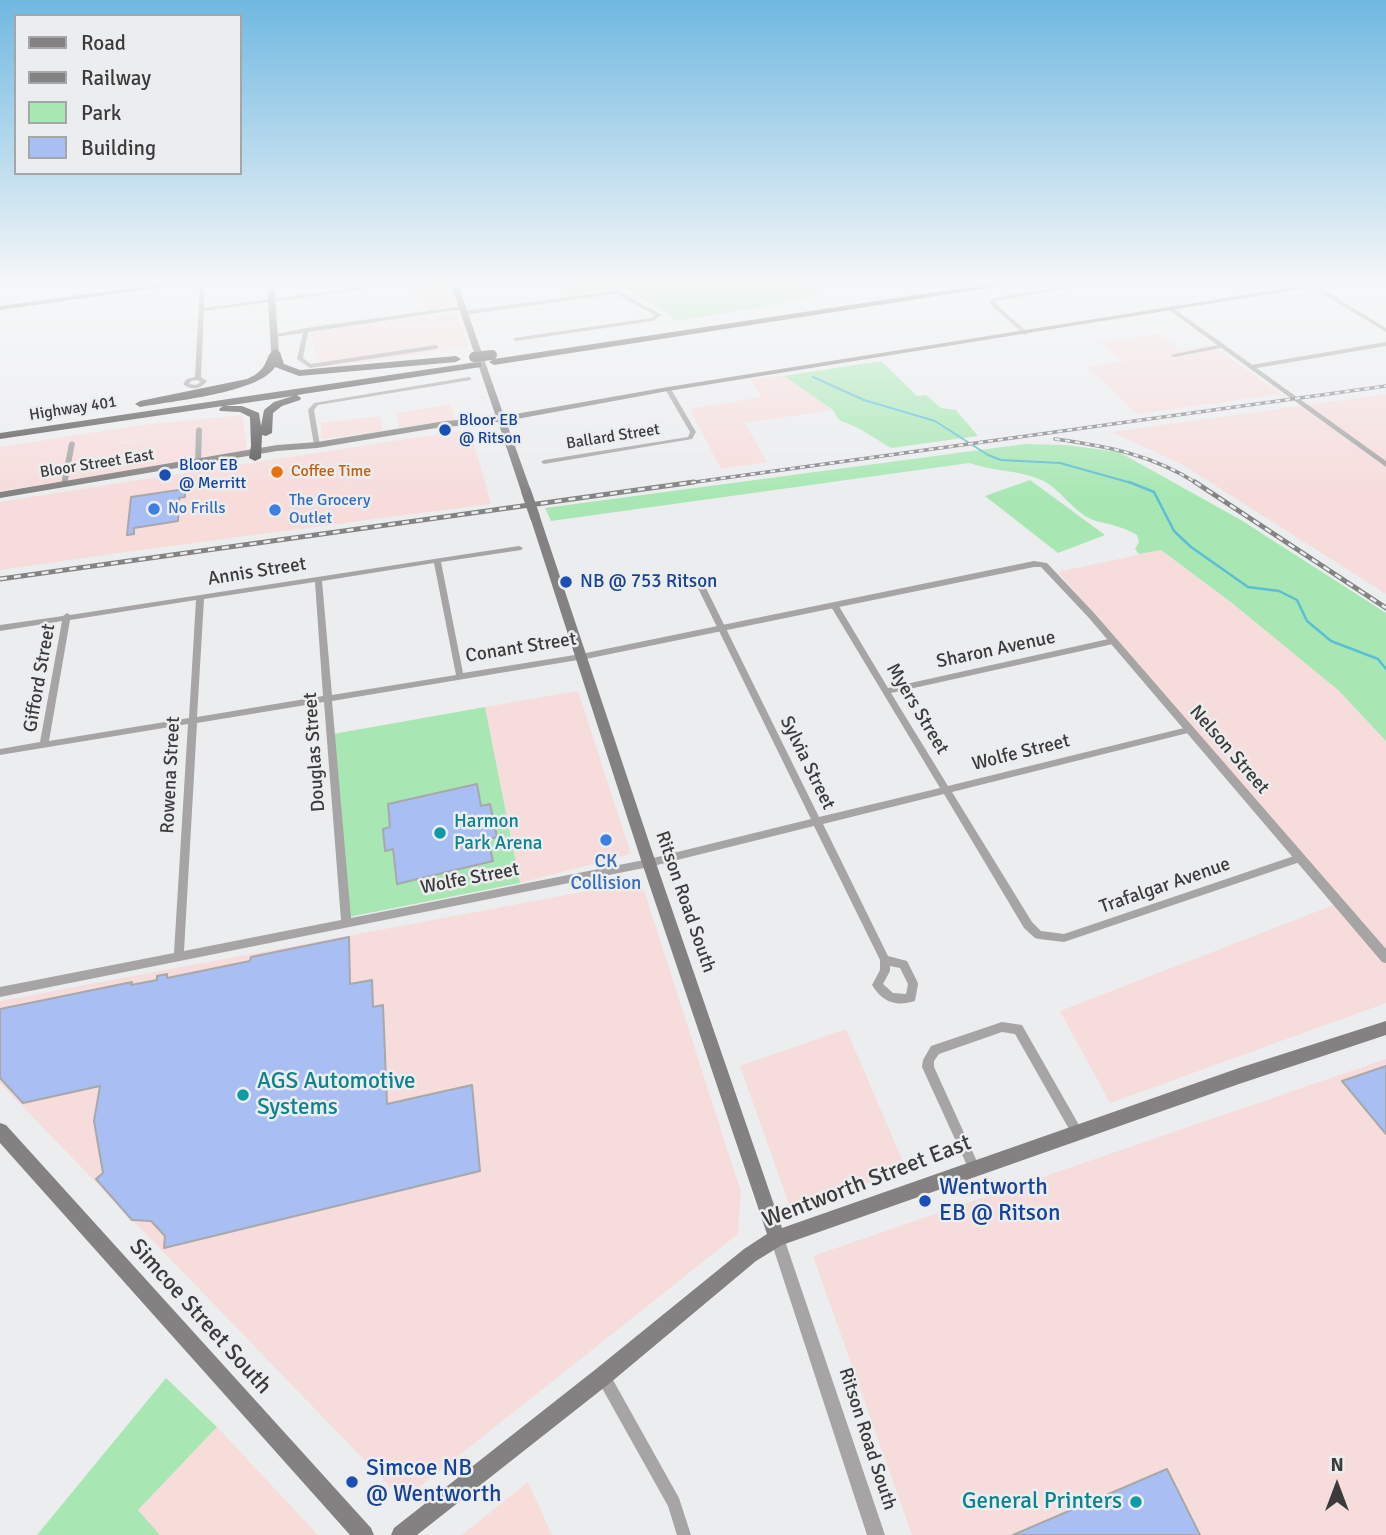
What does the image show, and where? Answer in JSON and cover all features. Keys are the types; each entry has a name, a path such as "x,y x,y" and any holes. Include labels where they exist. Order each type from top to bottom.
{"highway":[{"path":"66,418 244,384 266,374 273,365 275,354"},
{"path":"276,354 280,366 299,373 471,360"},
{"name":"Highway 401","path":"493,358 521,354"},
{"name":"Highway 401","path":"0,428 523,354"},
{"name":"Highway 401","path":"0,436 454,369 471,360"},
{"path":"261,454 268,411 289,400 454,369"},
{"path":"41,429 213,410 242,410 251,412 257,419 261,454"}],"main road":[{"name":"Ritson Road South","path":"479,354 777,1238"},
{"name":"Bloor Street East","path":"0,495 893,354"},
{"name":"Wentworth Street East","path":"401,1535 603,1376 750,1255 777,1238 1077,1132 1386,1028"},
{"name":"Simcoe Street South","path":"0,1131 365,1535"}],"street":[{"path":"198,378 200,354"},
{"path":"301,354 300,359 310,366 388,354"},
{"path":"1174,355 1181,354"},
{"path":"1233,354 1386,465"},
{"path":"1251,367 1329,354"},
{"path":"317,445 311,410 316,404 468,379"},
{"name":"Ballard Street","path":"544,462 687,439 693,432 668,389"},
{"path":"198,464 200,429"},
{"path":"64,485 72,443"},
{"name":"Annis Street","path":"0,628 519,548"},
{"path":"437,560 460,676"},
{"name":"Conant Street","path":"0,752 581,657 1034,564 1044,565"},
{"name":"Nelson Street","path":"1044,565 1052,570 1113,640 1386,958"},
{"name":"Douglas Street","path":"318,579 346,922"},
{"name":"Sylvia Street","path":"698,580 885,960 885,971 877,985 884,994 896,1001 911,998 913,984 903,964 885,960"},
{"name":"Rowena Street","path":"179,955 200,597"},
{"name":"Myers Street","path":"834,605 1028,925 1040,935"},
{"name":"Gifford Street","path":"44,744 67,617"},
{"name":"Sharon Avenue","path":"886,691 1113,640"},
{"name":"Wolfe Street","path":"0,992 649,863 1188,730"},
{"name":"Trafalgar Avenue","path":"1040,935 1064,938 1300,858"},
{"path":"974,1168 928,1067 928,1060 935,1050 1002,1027 1018,1029 1077,1132"},
{"name":"Ritson Road South","path":"777,1238 876,1535"},
{"path":"603,1376 674,1503 684,1535"}],"shaded area":[{"path":"316,354 424,354 320,369"},
{"path":"1114,354 1224,354 1281,394 1137,414 1088,367 1123,361"},
{"path":"784,376 833,410 745,423 767,462 721,469 690,409 762,397 750,379"},
{"path":"1386,394 1386,594 1183,465 1112,432"},
{"path":"450,404 455,419 399,428 397,413"},
{"path":"243,415 247,452 155,467 157,438 121,443 117,473 0,491 0,447 141,425"},
{"path":"380,416 383,431 322,439 321,423"},
{"path":"470,429 491,504 352,522 343,449"},
{"path":"157,438 155,467 117,473 121,444"},
{"path":"343,449 352,522 111,554 125,482"},
{"path":"125,482 111,554 0,570 0,502"},
{"path":"1161,550 1232,603 1338,690 1386,741 1386,1003 1110,1103 1060,1011 1339,903 1058,572"},
{"path":"578,691 631,854 520,883 485,707"},
{"path":"641,881 741,1192 738,1234 403,1500 0,1083 0,1001"},
{"path":"846,1029 907,1171 790,1207 740,1066"},
{"path":"1386,1059 1386,1535 912,1535 813,1256"},
{"path":"217,1427 318,1535 160,1535 138,1510"},
{"path":"528,1482 552,1535 462,1535"}],"green space":[{"path":"881,361 917,396 926,395 941,408 956,410 978,436 891,448 839,420 833,410 784,376"},
{"path":"1025,444 1066,445 1119,452 1241,520 1386,613 1386,741 1338,690 1232,603 1161,550 1139,554 1135,549 1139,542 1137,535 1088,518 1054,488 1031,476 969,463 551,521 545,508"},
{"path":"1030,480 1105,535 1058,553 985,496"},
{"path":"485,707 520,883 349,917 333,734"},
{"path":"166,1378 217,1427 138,1510 160,1535 37,1535"}],"building":[{"name":"No Frills","path":"185,489 185,497 179,498 178,521 134,528 134,534 127,535 131,497"},
{"name":"Harmon Park Arena","path":"477,784 481,806 490,804 497,837 488,839 493,861 397,884 393,849 385,851 383,829 390,827 388,804"},
{"name":"AGS Automotive Systems","path":"349,937 350,984 372,980 373,1007 383,1005 387,1104 472,1085 480,1171 164,1248 165,1236 151,1221 132,1220 96,1179 103,1173 94,1121 100,1086 23,1103 0,1078 0,1009 132,982 131,985 157,980 157,976 167,974 167,978 250,961 251,957"},
{"path":"1386,1066 1386,1134 1342,1081"},
{"name":"General Printers","path":"1167,1469 1200,1535 1013,1535"}],"waterway":[{"path":"813,377 864,400 935,421 988,455 1001,460 1060,463 1132,483"},
{"path":"1132,483 1154,492 1174,531 1191,547 1248,587 1279,591 1297,600 1307,621 1331,641 1378,659 1386,669"}],"railway":[{"path":"681,484 1386,386"},
{"path":"1055,439 1129,453 1164,466 1198,484"},
{"path":"0,579 694,482"},
{"path":"1195,482 1386,608"}],"place":[{"name":"Bloor EB @ Ritson","path":"445,430"},
{"name":"Coffee Time","path":"277,472"},
{"name":"Bloor EB @ Merritt","path":"165,475"},
{"name":"No Frills","path":"154,509"},
{"name":"The Grocery Outlet","path":"275,510"},
{"name":"NB @ 753 Ritson","path":"566,582"},
{"name":"Harmon Park Arena","path":"440,833"},
{"name":"CK Collision","path":"606,840"},
{"name":"AGS Automotive Systems","path":"243,1095"},
{"name":"Wentworth EB @ Ritson","path":"925,1201"},
{"name":"Simcoe NB @ Wentworth","path":"352,1482"},
{"name":"General Printers","path":"1136,1502"}]}
